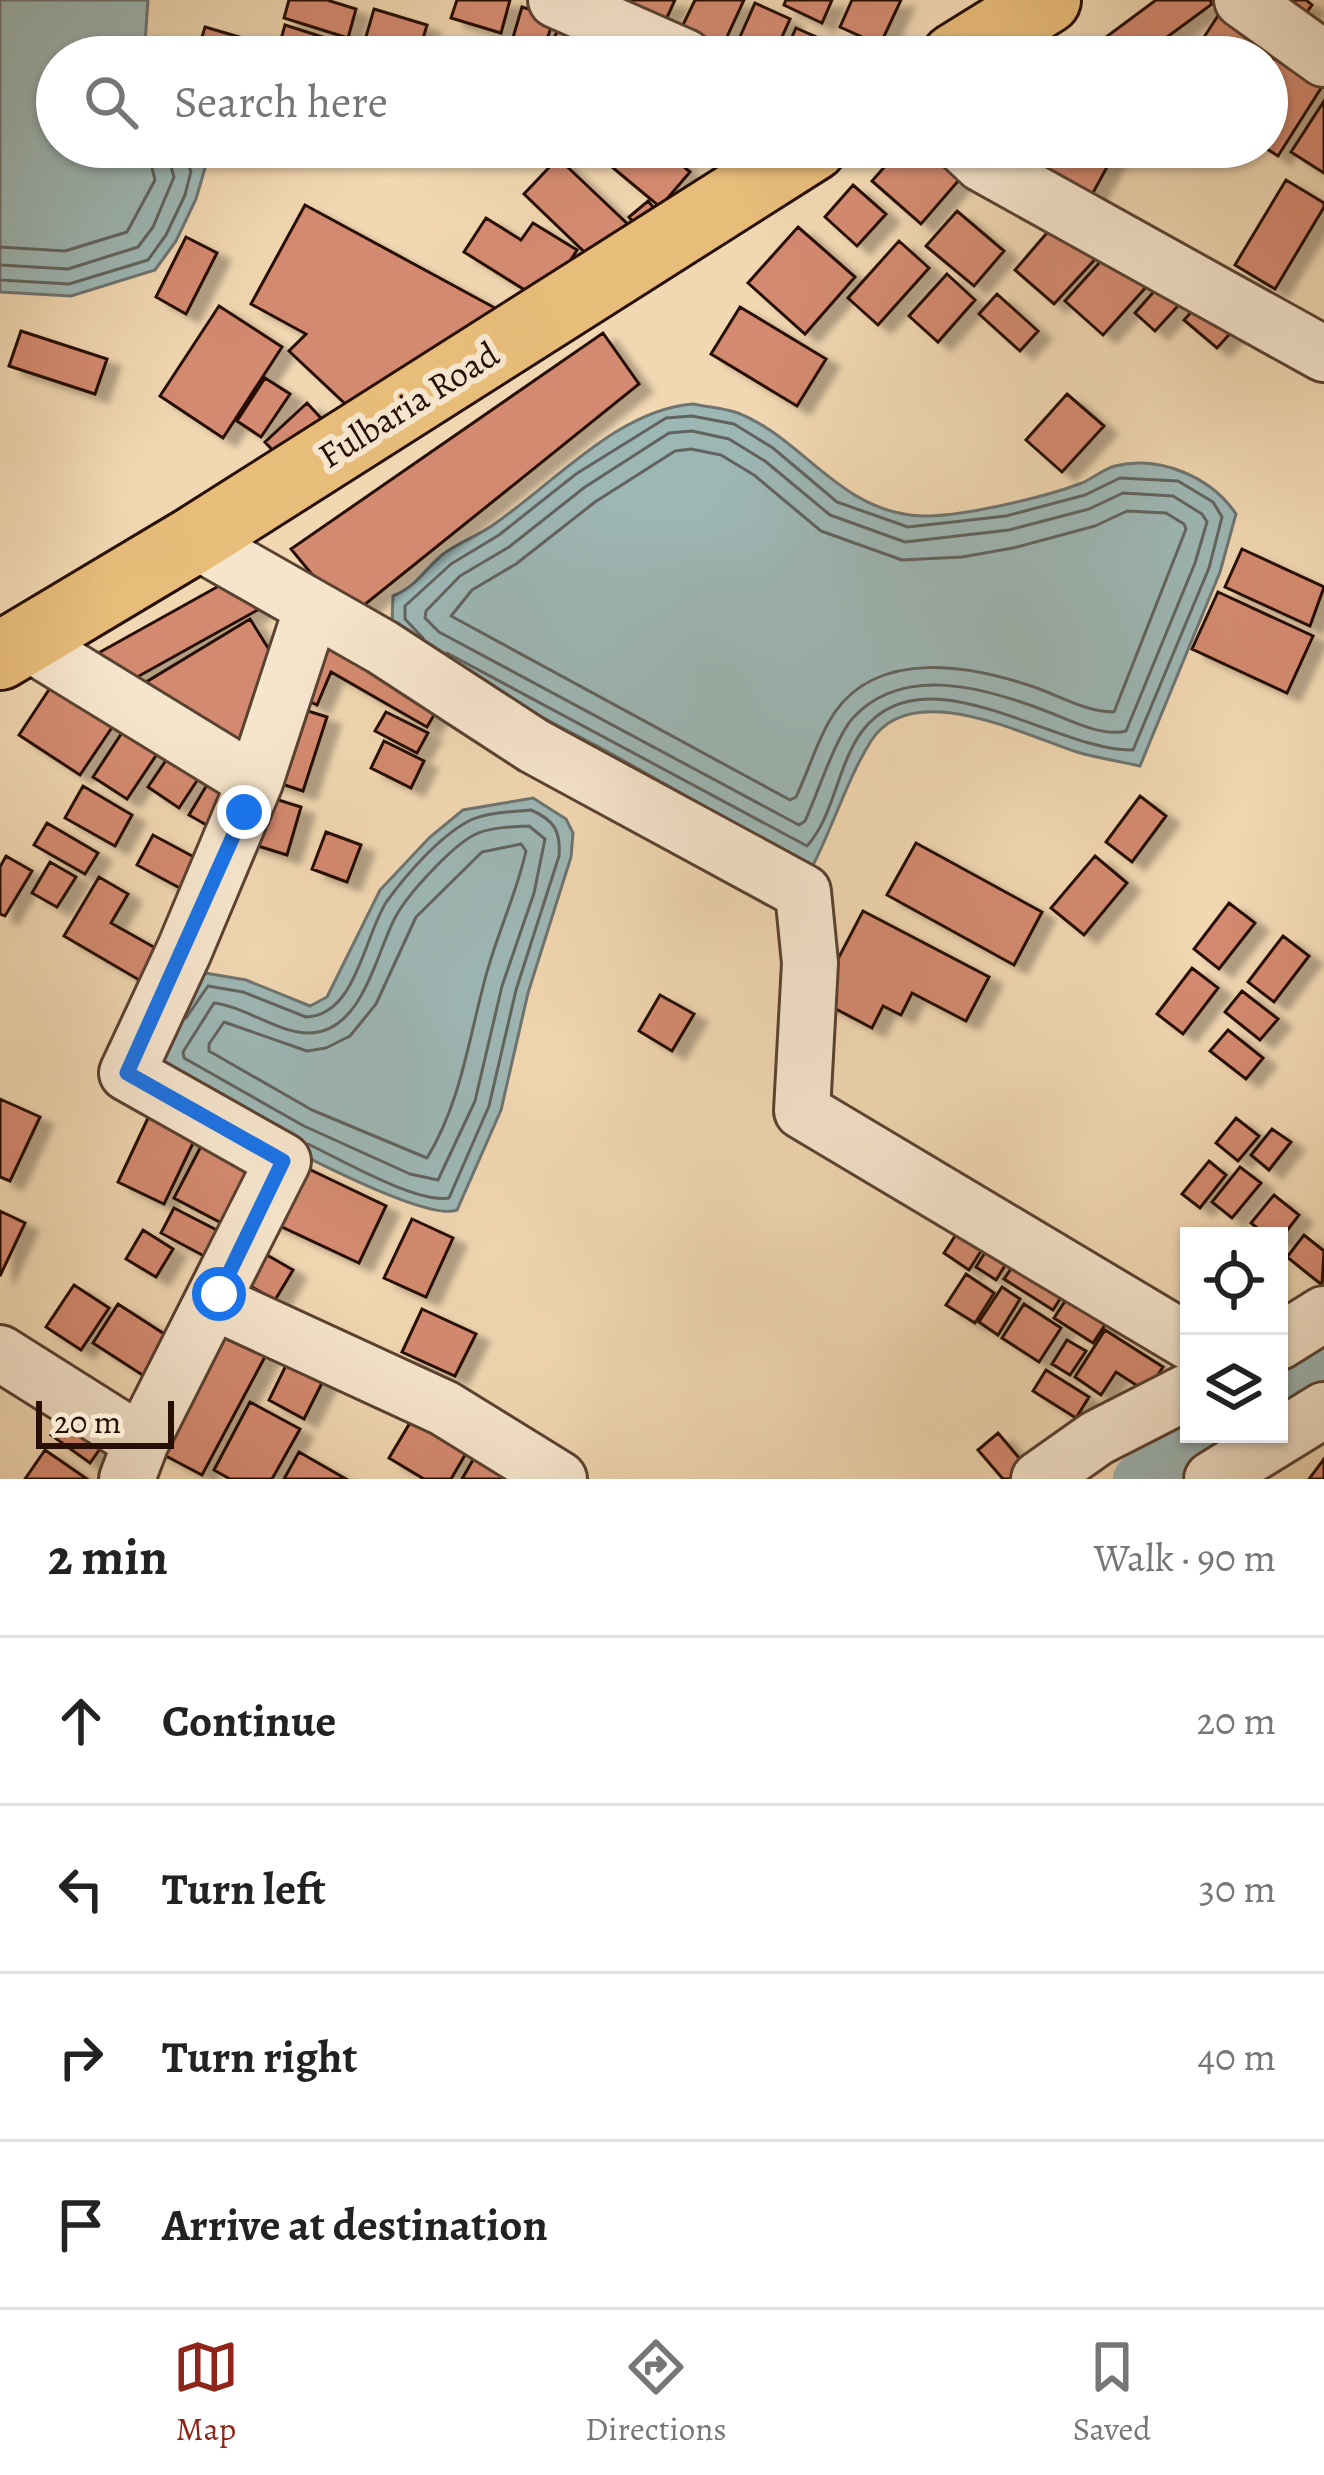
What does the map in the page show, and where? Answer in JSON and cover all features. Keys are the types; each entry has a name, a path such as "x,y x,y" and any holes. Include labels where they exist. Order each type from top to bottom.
{"main road":[{"path":"987,36 1033,5"},
{"name":"Fulbaria Road","path":"12,649 194,540 780,168"}],"street":[{"path":"556,0 637,36"},
{"path":"1242,0 1324,59"},
{"path":"989,168 1324,354"},
{"path":"194,540 382,647 533,746 803,892 811,963 802,1111 1180,1337"},
{"path":"0,1353 134,1460 283,1161 127,1073 255,782 312,608"},
{"path":"12,649 255,782"},
{"path":"214,1302 444,1408 559,1479"},
{"path":"1288,1336 1324,1314"},
{"path":"1039,1479 1097,1438 1180,1395"},
{"path":"1212,1479 1324,1410"}],"water":[{"path":"0,0 148,0 145,36 36,36 36,168 205,168 176,241 155,270 71,296 0,292"},
{"path":"693,404 733,411 760,424 861,499 910,515 972,511 1022,501 1132,463 1183,472 1213,489 1236,514 1220,572 1140,766 1077,752 969,716 913,713 889,722 871,741 812,867 603,749 421,654 392,623 393,596 442,555 490,527 611,435 665,409"},
{"path":"533,798 566,819 573,833 571,857 528,993 501,1110 457,1210 434,1210 352,1179 143,1068 199,972 246,980 310,1006 327,997 380,890 430,837 463,810"}],"building":[{"path":"289,0 327,0 356,9 349,36 284,18"},
{"path":"457,0 510,0 501,33 451,18"},
{"path":"621,0 675,0 663,26"},
{"path":"695,0 744,0 727,36 679,33"},
{"path":"786,0 832,0 822,23 784,5"},
{"path":"852,0 901,0 884,36 860,36 840,27"},
{"path":"1156,0 1210,0 1212,4 1169,36 1107,36"},
{"path":"1261,0 1306,0 1312,5 1296,27"},
{"path":"755,3 790,19 782,36 740,36"},
{"path":"522,7 554,17 548,36 513,36"},
{"path":"568,7 626,33 625,36 555,36"},
{"path":"1223,8 1268,36 1205,36"},
{"path":"374,9 427,25 424,36 366,36"},
{"path":"285,25 320,36 282,36"},
{"path":"205,27 236,36 202,36"},
{"path":"1288,63 1323,85 1288,140"},
{"path":"1324,101 1324,173 1291,152"},
{"path":"549,168 569,168 636,232 601,268 524,194"},
{"path":"613,168 685,168 690,172 660,207"},
{"path":"729,168 751,168 738,179"},
{"path":"883,168 946,168 959,180 921,224 872,181"},
{"path":"1035,168 1107,168 1089,200"},
{"path":"1286,180 1324,207 1275,289 1235,265"},
{"path":"853,185 886,214 857,246 825,217"},
{"path":"648,201 670,227 651,244 629,217"},
{"path":"305,205 508,315 355,413 289,351 306,334 251,304"},
{"path":"957,211 1004,251 974,286 926,246"},
{"path":"486,218 521,240 533,223 577,250 544,302 464,252"},
{"path":"1059,219 1099,255 1054,304 1015,270"},
{"path":"798,227 855,277 805,334 748,283"},
{"path":"186,237 217,253 186,314 156,297"},
{"path":"899,241 929,268 878,325 848,298"},
{"path":"1109,252 1147,286 1103,335 1065,301"},
{"path":"947,274 975,300 938,342 909,316"},
{"path":"1166,278 1187,296 1155,331 1135,313"},
{"path":"997,294 1038,331 1020,351 979,314"},
{"path":"1203,299 1236,327 1217,348 1184,320"},
{"path":"219,306 282,347 223,438 160,396"},
{"path":"740,307 826,359 797,406 711,354"},
{"path":"21,331 107,359 95,394 9,366"},
{"path":"603,333 639,384 348,618 291,549"},
{"path":"265,378 290,394 261,437 237,421"},
{"path":"1067,394 1104,426 1062,472 1026,440"},
{"path":"307,403 331,429 288,467 265,442"},
{"path":"1242,549 1324,587 1310,626 1225,587"},
{"path":"244,572 263,607 112,691 93,656"},
{"path":"1218,592 1313,636 1287,693 1192,649"},
{"path":"250,619 283,672 248,770 138,687"},
{"path":"316,630 442,701 427,727 331,672 317,705 289,691"},
{"path":"56,679 117,720 80,775 19,735"},
{"path":"286,704 327,717 303,791 261,777"},
{"path":"386,712 428,733 417,753 375,731"},
{"path":"127,725 161,748 127,799 93,777"},
{"path":"384,741 424,761 411,788 371,768"},
{"path":"175,747 206,767 179,808 148,787"},
{"path":"214,773 242,790 217,831 189,815"},
{"path":"83,786 132,815 115,846 65,818"},
{"path":"256,793 301,807 287,855 242,841"},
{"path":"1140,796 1166,816 1132,862 1106,842"},
{"path":"47,823 98,853 85,874 34,845"},
{"path":"326,832 361,845 347,882 312,869"},
{"path":"153,835 207,864 191,894 137,865"},
{"path":"916,843 1042,912 1014,965 887,895"},
{"path":"6,856 32,871 5,916 0,914 0,867"},
{"path":"1095,856 1127,883 1084,935 1051,908"},
{"path":"50,862 76,877 57,907 32,893"},
{"path":"99,877 128,894 111,923 159,950 141,981 64,936"},
{"path":"1229,903 1255,923 1219,969 1194,949"},
{"path":"863,911 989,977 966,1021 912,993 901,1015 883,1006 872,1028 817,999"},
{"path":"1283,936 1309,956 1274,1002 1248,982"},
{"path":"1192,968 1218,988 1183,1034 1157,1014"},
{"path":"1242,991 1278,1019 1260,1040 1225,1012"},
{"path":"660,995 694,1014 672,1051 639,1031"},
{"path":"1228,1030 1263,1058 1246,1079 1210,1051"},
{"path":"0,1099 40,1117 10,1181 0,1177"},
{"path":"148,1118 195,1139 164,1204 118,1182"},
{"path":"1236,1118 1259,1136 1238,1161 1216,1143"},
{"path":"1272,1129 1291,1142 1269,1170 1251,1155"},
{"path":"209,1131 266,1161 231,1228 174,1198"},
{"path":"292,1161 386,1206 359,1263 265,1219"},
{"path":"1209,1161 1226,1175 1200,1208 1182,1194"},
{"path":"1240,1167 1261,1183 1232,1218 1212,1202"},
{"path":"1274,1195 1299,1215 1288,1229 1251,1223"},
{"path":"174,1208 232,1238 219,1264 161,1233"},
{"path":"0,1211 25,1223 0,1276"},
{"path":"968,1216 993,1232 969,1270 944,1253"},
{"path":"412,1219 453,1238 426,1297 384,1278"},
{"path":"143,1230 173,1249 156,1277 126,1259"},
{"path":"996,1235 1016,1248 996,1280 976,1267"},
{"path":"1304,1235 1324,1251 1322,1285 1288,1258"},
{"path":"253,1247 293,1270 275,1300 236,1278"},
{"path":"1022,1253 1070,1283 1053,1310 1004,1279"},
{"path":"966,1274 994,1293 975,1323 946,1305"},
{"path":"74,1285 109,1308 81,1350 46,1327"},
{"path":"1075,1286 1114,1311 1093,1343 1054,1318"},
{"path":"1002,1287 1020,1299 998,1335 979,1322"},
{"path":"118,1304 169,1337 144,1376 93,1343"},
{"path":"1024,1304 1061,1328 1039,1362 1002,1338"},
{"path":"422,1309 476,1334 455,1376 402,1352"},
{"path":"212,1325 267,1353 202,1475 147,1446"},
{"path":"1105,1330 1163,1367 1147,1392 1116,1372 1101,1395 1075,1377"},
{"path":"1067,1340 1086,1351 1070,1375 1052,1364"},
{"path":"293,1351 329,1369 304,1419 269,1400"},
{"path":"1046,1370 1089,1397 1076,1418 1033,1391"},
{"path":"250,1402 300,1429 272,1479 230,1479 214,1470"},
{"path":"70,1408 109,1436 90,1463 51,1435"},
{"path":"417,1411 472,1443 451,1479 424,1479 389,1458"},
{"path":"998,1433 1026,1466 1009,1479 1003,1479 978,1450"},
{"path":"481,1446 515,1479 462,1479"},
{"path":"45,1450 87,1479 25,1479"},
{"path":"299,1452 346,1479 284,1479"},
{"path":"1324,1459 1324,1479 1309,1479"}],"waterway":[{"path":"1288,1378 1324,1354"},
{"path":"1137,1479 1191,1443"}],"route":[{"path":"219,1294 283,1161 127,1073 244,812"}]}
